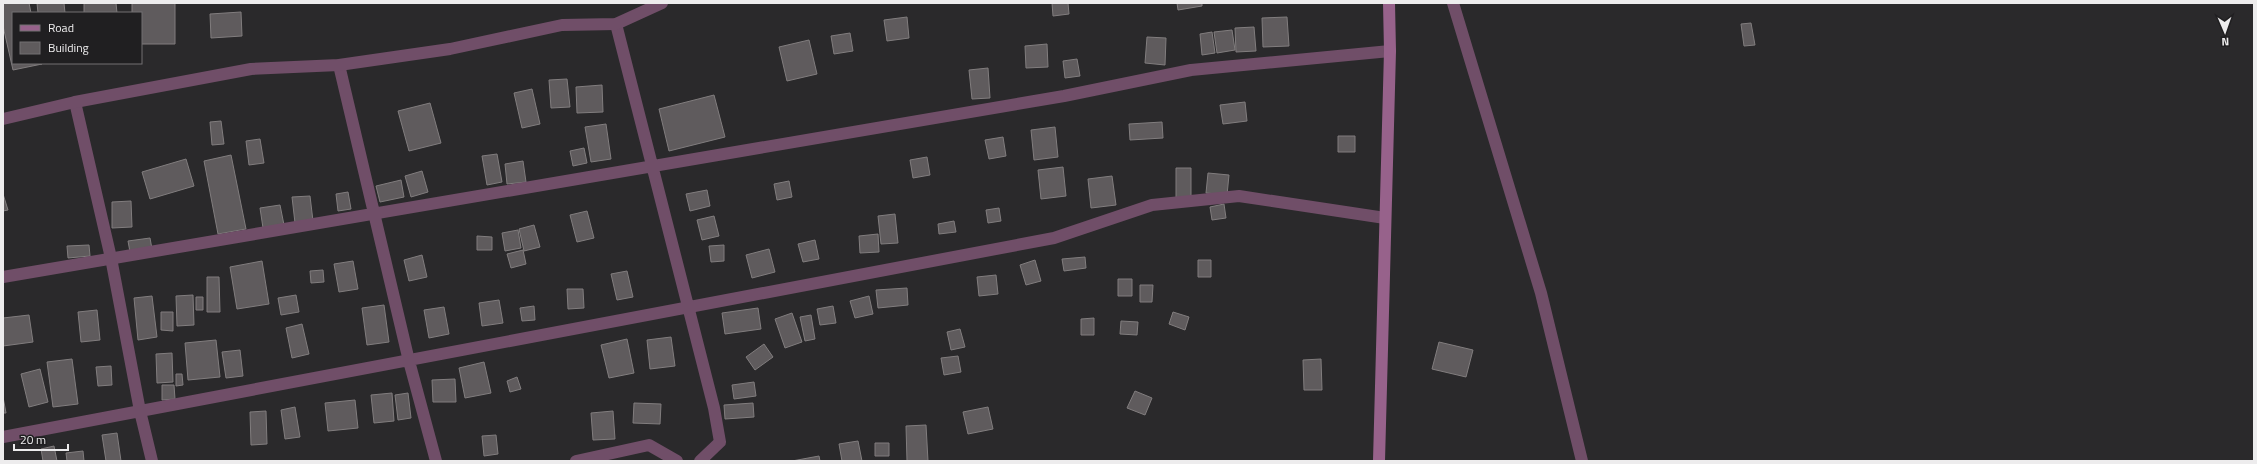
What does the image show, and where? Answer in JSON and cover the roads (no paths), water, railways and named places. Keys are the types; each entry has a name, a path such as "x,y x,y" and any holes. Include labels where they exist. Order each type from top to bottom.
{"main road":[{"path":"1379,461 1390,51 1388,3"}],"street":[{"path":"3,118 75,102 251,69 339,65 450,49 562,25 616,24 662,3"},
{"path":"1453,3 1541,293 1582,461"},
{"path":"616,24 714,408 720,442 700,461"},
{"path":"3,277 1056,98 1191,70 1390,51"},
{"path":"339,65 409,360 436,461"},
{"path":"75,102 111,258 140,411 152,461"},
{"path":"3,437 1054,238 1152,205 1239,196 1386,218"},
{"path":"576,461 648,445 677,461"}]}
